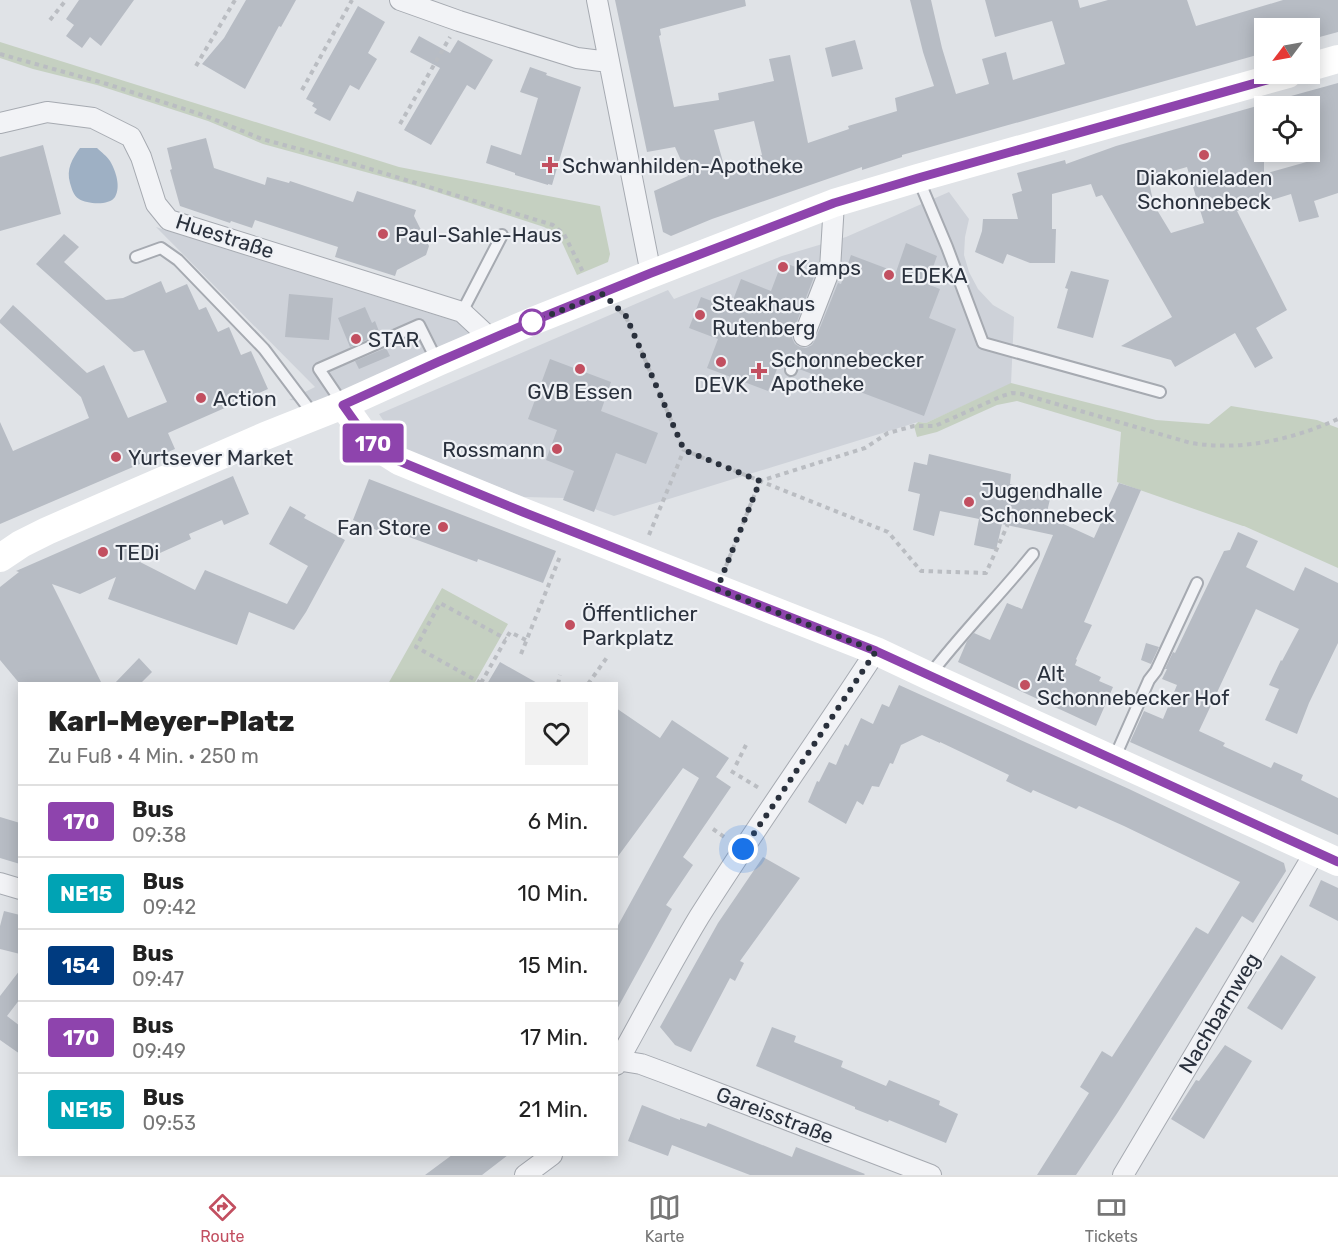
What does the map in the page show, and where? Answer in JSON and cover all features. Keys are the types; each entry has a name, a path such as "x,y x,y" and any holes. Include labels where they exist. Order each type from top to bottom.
{"main road":[{"path":"1320,65 1338,59"},
{"path":"0,558 47,531 265,436 343,405 491,339 651,273 834,203 1254,84"},
{"path":"343,405 360,429 377,447 399,461 876,651 1327,857"}],"street":[{"path":"400,0 578,58 609,62"},
{"path":"597,0 651,273"},
{"name":"Huestraße","path":"0,123 47,112 93,118 131,137 141,157 156,204 169,220 462,312 491,339"},
{"path":"804,336 830,269 834,203"},
{"path":"618,1060 698,919 876,651"},
{"name":"Nachbarnweg","path":"1123,1175 1327,857"},
{"path":"0,884 18,888"},
{"name":"Gareisstraße","path":"618,1062 641,1065 668,1074 931,1175"},
{"path":"525,1175 551,1156"}],"lane":[{"path":"918,178 983,343 1161,392"},
{"path":"462,312 502,235"},
{"path":"136,257 161,248 178,260 264,349 315,417"},
{"path":"343,405 319,369 419,325 438,362"},
{"path":"929,676 947,652 1005,589 1033,554"},
{"path":"1113,759 1197,583"}],"path":[{"path":"50,20 66,0"},
{"path":"196,66 235,0"},
{"path":"302,90 352,0"},
{"path":"400,124 459,21"},
{"path":"0,54 107,84 206,116 262,138 553,225 564,234 583,272 626,316 684,450 888,532 921,571 986,573 1012,515"},
{"path":"760,481 865,448 888,433 914,426 935,426 1012,393 1191,443 1210,446 1232,446 1286,438 1338,419"},
{"path":"640,558 684,450"},
{"path":"717,589 760,481"},
{"path":"521,654 570,531"},
{"path":"479,682 416,647 440,603 506,639"},
{"path":"482,682 510,632 526,640"},
{"path":"589,682 608,656"},
{"path":"558,682 560,675"},
{"path":"736,765 746,745"},
{"path":"731,771 777,800"}],"shaded area":[{"path":"949,192 969,219 964,255 969,272 978,289 993,305 1014,317 1011,384 926,423 918,422 614,516 564,498 524,497 402,449 379,414 668,290 674,299 782,256 846,237"},
{"path":"156,227 464,324 476,344 343,402 289,400 315,387"}],"green space":[{"path":"0,42 399,167 600,206 610,254 608,262 577,275 560,238 544,227 424,188 263,144 208,121 97,85 0,58"},
{"path":"1011,383 1156,420 1209,424 1231,406 1317,420 1338,428 1338,568 1244,526 1117,482 1121,432 1017,401 997,405 937,432 917,437 914,426 918,422 926,423"},
{"path":"442,588 508,624 475,682 389,682"}],"water":[{"path":"80,148 97,148 110,161 118,184 117,193 112,200 92,203 79,199 74,194 69,169"}],"building":[{"path":"79,0 134,0 101,46 90,37 82,48 66,36 74,25 66,19"},
{"path":"246,0 296,0 281,27 279,26 245,89 202,64 224,38"},
{"path":"615,0 745,0 746,6 660,29 661,35 659,36 674,107 719,100 718,93 774,81 769,59 790,55 808,143 849,129 848,126 897,111 895,98 934,86 910,0 931,0 956,94 989,84 982,59 1006,52 1013,80 1065,64 1052,21 995,37 985,0 1078,0 1080,8 1108,0 1187,0 1196,26 1283,0 1338,0 1338,32 1320,37 1320,18 1254,18 1254,56 902,155 902,157 862,170 862,167 712,219 671,236 663,232 654,191 688,176 675,147 647,152","holes":["754,121 762,155 725,169 714,130"]},
{"path":"358,6 385,22 368,53 377,59 359,90 350,85 330,121 314,113 317,109 312,106 314,103 306,99"},
{"path":"419,36 450,53 458,40 493,60 475,90 467,85 431,145 404,130 440,68 410,52"},
{"path":"855,40 863,69 832,77 825,48"},
{"path":"530,67 581,87 552,185 515,175 515,173 486,163 491,145 521,155 538,98 520,92"},
{"path":"1338,83 1338,193 1314,201 1319,217 1299,222 1291,194 1237,211 1287,310 1256,328 1273,358 1255,368 1235,333 1175,367 1171,360 1121,346 1172,317 1102,195 1096,197 1091,184 1052,194 1052,229 1056,229 1055,263 1030,263 1007,254 1003,264 975,252 982,231 983,219 1018,219 1012,194 1022,191 1017,173 1065,160 1066,164 1116,146 1254,107 1254,162 1264,162 1264,174 1306,162 1320,162 1320,96 1291,96","holes":["1187,167 1204,223 1171,233 1154,205 1148,178"]},
{"path":"206,138 214,168 265,185 267,177 289,183 290,181 353,202 357,191 416,210 414,216 429,246 426,255 397,270 395,276 335,257 338,247 255,220 252,228 180,206 170,170 172,169 167,148"},
{"path":"43,145 61,214 0,231 0,157"},
{"path":"64,234 79,247 64,262 106,300 123,298 161,281 166,293 187,284 199,310 206,307 218,332 229,327 241,355 251,351 268,389 168,433 175,449 0,524 0,422 13,451 89,418 81,397 0,323 13,305 87,373 104,365 128,418 167,402 144,350 134,352 36,264"},
{"path":"906,243 937,256 927,284 940,289 929,318 956,329 924,416 799,369 798,363 794,360 785,364 780,362 768,391 707,368 718,339 689,328 701,297 730,308 741,279 771,291 782,262 815,274 792,338 795,344 806,348 815,340 838,283 841,284 851,255 896,272"},
{"path":"1071,271 1109,280 1093,338 1057,328"},
{"path":"289,294 333,298 329,340 285,337"},
{"path":"365,307 372,323 375,321 380,334 350,347 338,318"},
{"path":"386,348 390,356 359,369 355,361"},
{"path":"550,359 611,382 601,411 658,433 646,464 616,453 594,512 563,500 574,471 546,460 557,430 528,419"},
{"path":"929,454 1011,474 1010,484 1051,495 1046,516 1094,538 1119,483 1141,490 1084,622 1092,625 1076,659 1075,665 1101,677 1099,681 1113,687 1096,726 958,662 967,641 974,633 990,640 1007,603 1022,609 1053,535 1002,524 996,550 974,545 979,519 940,511 934,536 913,530 920,494 908,491 914,462 927,465"},
{"path":"233,476 249,514 224,525 222,520 189,534 191,539 140,562 195,590 205,570 287,604 308,566 269,544 290,506 306,515 304,518 345,540 294,630 249,612 237,645 108,599 116,577 80,594 52,584 101,682 18,682 0,660 0,587 19,572 16,571"},
{"path":"369,479 556,551 543,583 390,530 388,535 353,520"},
{"path":"1238,532 1258,541 1246,567 1294,591 1305,567 1338,583 1338,643 1297,734 1265,720 1279,689 1269,685 1299,629 1256,609 1199,731 1225,743 1223,746 1271,768 1274,762 1303,775 1301,780 1338,798 1338,835 1130,742 1144,711 1163,719 1177,685 1162,679 1167,669 1165,669 1224,551 1230,550"},
{"path":"1146,643 1159,647 1151,664 1141,660"},
{"path":"139,658 152,672 142,682 116,682"},
{"path":"500,662 535,682 488,682"},
{"path":"899,685 1129,789 1284,863 1286,871 1253,923 1242,916 1076,1175 1037,1175 1089,1093 1080,1087 1102,1051 1112,1057 1196,927 1208,934 1240,882 1079,806 1076,809 1033,790 1031,793 1006,781 1009,775 922,735 901,745 879,787 872,786 863,805 857,801 846,824 808,802 829,762 836,765 845,744 848,746 861,718 873,724 882,704 889,707"},
{"path":"618,709 660,738 672,720 729,758 716,777 731,787 683,857 693,865 666,905 672,909 618,1007 618,925 699,778 683,768 618,856"},
{"path":"0,817 18,822 18,863 0,858"},
{"path":"763,857 800,878 740,961 744,963 735,981 730,978 691,1052 675,1045 660,1027 718,923"},
{"path":"1321,880 1338,888 1338,921 1309,906"},
{"path":"4,911 18,914 18,954 0,949 0,926"},
{"path":"1281,955 1316,977 1282,1030 1247,1008"},
{"path":"18,973 18,1002 7,1016 18,1024 18,1053 0,1040 0,996"},
{"path":"772,1027 796,1036 794,1042 843,1061 841,1067 886,1086 889,1080 940,1101 939,1105 958,1114 946,1143 855,1109 855,1107 756,1066"},
{"path":"1225,1045 1252,1061 1204,1139 1171,1119 1196,1080 1199,1081"},
{"path":"642,1105 680,1120 680,1118 706,1127 708,1123 792,1157 796,1147 865,1174 750,1175 672,1145 668,1156 628,1141"},
{"path":"451,1156 507,1156 482,1175 425,1175"}],"bus line":[{"name":"170","path":"1254,84 834,203 533,321 343,405 360,429 377,447 399,461 876,651 1338,862"}],"place":[{"name":"Diakonieladen Schonnebeck","path":"1204,155"},
{"name":"Schwanhilden-Apotheke","path":"550,165"},
{"name":"Paul-Sahle-Haus","path":"383,234"},
{"name":"Kamps","path":"783,267"},
{"name":"EDEKA","path":"889,275"},
{"name":"Steakhaus Rutenberg","path":"700,315"},
{"name":"STAR","path":"356,339"},
{"name":"DEVK","path":"721,362"},
{"name":"GVB Essen","path":"580,369"},
{"name":"Schonnebecker Apotheke","path":"759,371"},
{"name":"Action","path":"201,398"},
{"name":"Rossmann","path":"557,449"},
{"name":"Yurtsever Market","path":"116,457"},
{"name":"Jugendhalle Schonnebeck","path":"969,502"},
{"name":"Fan Store","path":"443,527"},
{"name":"TEDi","path":"103,552"},
{"name":"Öffentlicher Parkplatz","path":"570,625"},
{"name":"Alt Schonnebecker Hof","path":"1025,685"}],"route":[{"path":"532,322 603,294 626,316 684,450 760,481 717,589 876,651 743,849"}]}
